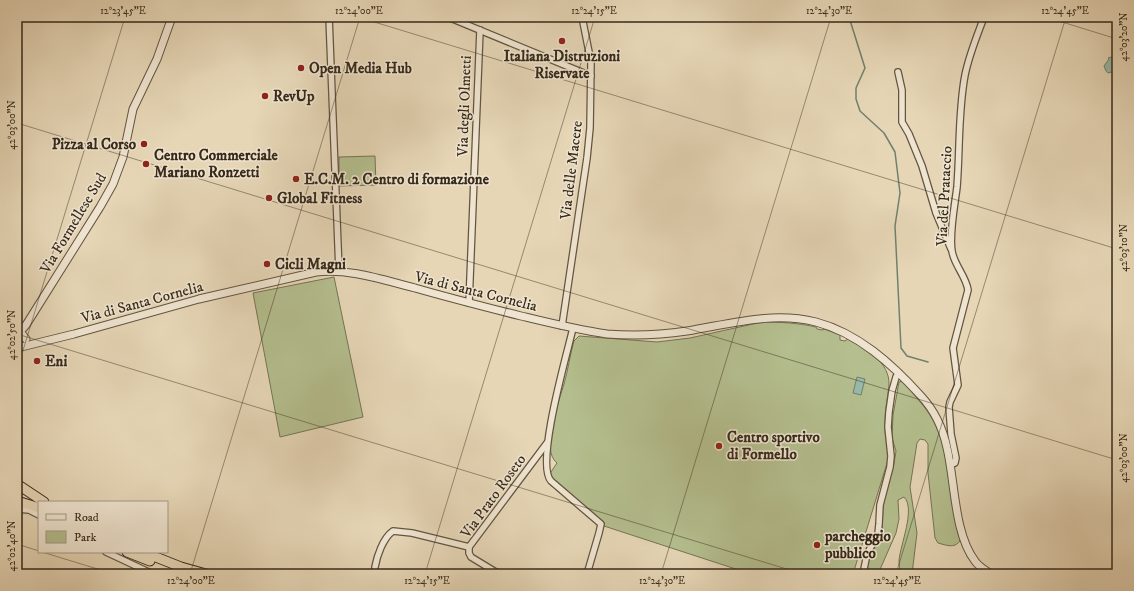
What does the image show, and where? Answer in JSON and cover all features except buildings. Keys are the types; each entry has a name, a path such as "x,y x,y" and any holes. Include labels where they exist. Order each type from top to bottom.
{"highway":[{"path":"17,484 42,501"},
{"path":"17,491 38,507"},
{"path":"17,501 38,508"},
{"path":"130,553 185,574"},
{"path":"146,553 181,567 206,574"}],"street":[{"name":"Via Formellese Sud","path":"20,341 26,325 113,184 121,164 133,109 157,59 172,17"},
{"path":"329,17 338,271"},
{"path":"448,17 591,76"},
{"name":"Via delle Macere","path":"562,326 588,148 591,76 590,54 582,17"},
{"name":"Via del Prataccio","path":"950,465 955,463 956,458 951,434 949,407 958,385 953,348 968,290 952,251 962,101 965,74 984,17"},
{"name":"Via degli Olmetti","path":"470,303 480,30"},
{"path":"898,72 902,94 902,122 909,134 922,166 936,213 952,251"},
{"name":"Via di Santa Cornelia","path":"20,341 37,342 74,334 199,299 316,272 332,270 375,278 562,326 609,334 654,335 687,331 757,318 797,318 821,324 845,333 875,352 899,373 920,395 934,414 944,438 950,465"},
{"name":"Via Prato Roseto","path":"573,328 550,423 547,443 547,475 550,481 600,524 600,533 587,574"},
{"path":"863,574 867,554 878,534 880,524 880,505 892,456 888,427 889,412 892,391 896,377 899,373"},
{"name":"Via Prato Roseto","path":"499,574 471,557 469,547 547,443"},
{"path":"950,465 960,526 966,546 975,562 991,574"},
{"path":"17,509 28,510 38,514"},
{"path":"375,567 378,555 387,536 393,531 412,533 469,547"},
{"path":"108,553 153,574"}],"green space":[{"path":"375,156 376,185 339,186 339,157"},
{"path":"334,277 363,417 280,437 253,293"},
{"name":"Centro sportivo di Formello","path":"762,322 789,323 816,327 817,329 824,329 840,335 840,340 845,341 849,338 876,357 886,370 889,385 885,411 888,460 853,574 751,574 604,526 604,523 549,475 557,463 552,457 550,448 552,425 574,341 579,336 657,342 690,338"},
{"path":"903,381 930,415 944,448 951,479 960,541 953,546 950,546 938,543 935,538 928,473 928,444 925,440 920,439 917,443 910,487 917,533 912,574 900,574 900,554 908,518 907,503 904,497 898,500 899,519 896,533 878,574 865,574 868,561 882,530 885,494 894,464 896,451 892,438 893,415 899,382"}],"shaded area":[{"path":"1111,57 1115,66 1112,72 1108,73 1104,66 1109,59 1108,58"},
{"path":"857,377 865,379 861,395 853,393"}],"waterway":[{"path":"849,17 865,68 856,88 856,99 860,111 884,133 895,152 900,193 895,226 901,348 907,356 928,362"}],"place":[{"name":"Italiana Distruzioni Riservate","path":"562,41"},
{"name":"Open Media Hub","path":"301,68"},
{"name":"RevUp","path":"265,96"},
{"name":"Pizza al Corso","path":"144,144"},
{"name":"Centro Commerciale Mariano Ronzetti","path":"146,164"},
{"name":"E.C.M. 2 Centro di formazione","path":"296,179"},
{"name":"Global Fitness","path":"269,198"},
{"name":"Cicli Magni","path":"267,264"},
{"name":"Eni","path":"37,361"},
{"name":"Centro sportivo di Formello","path":"719,446"},
{"name":"parcheggio pubblico","path":"817,545"}]}
